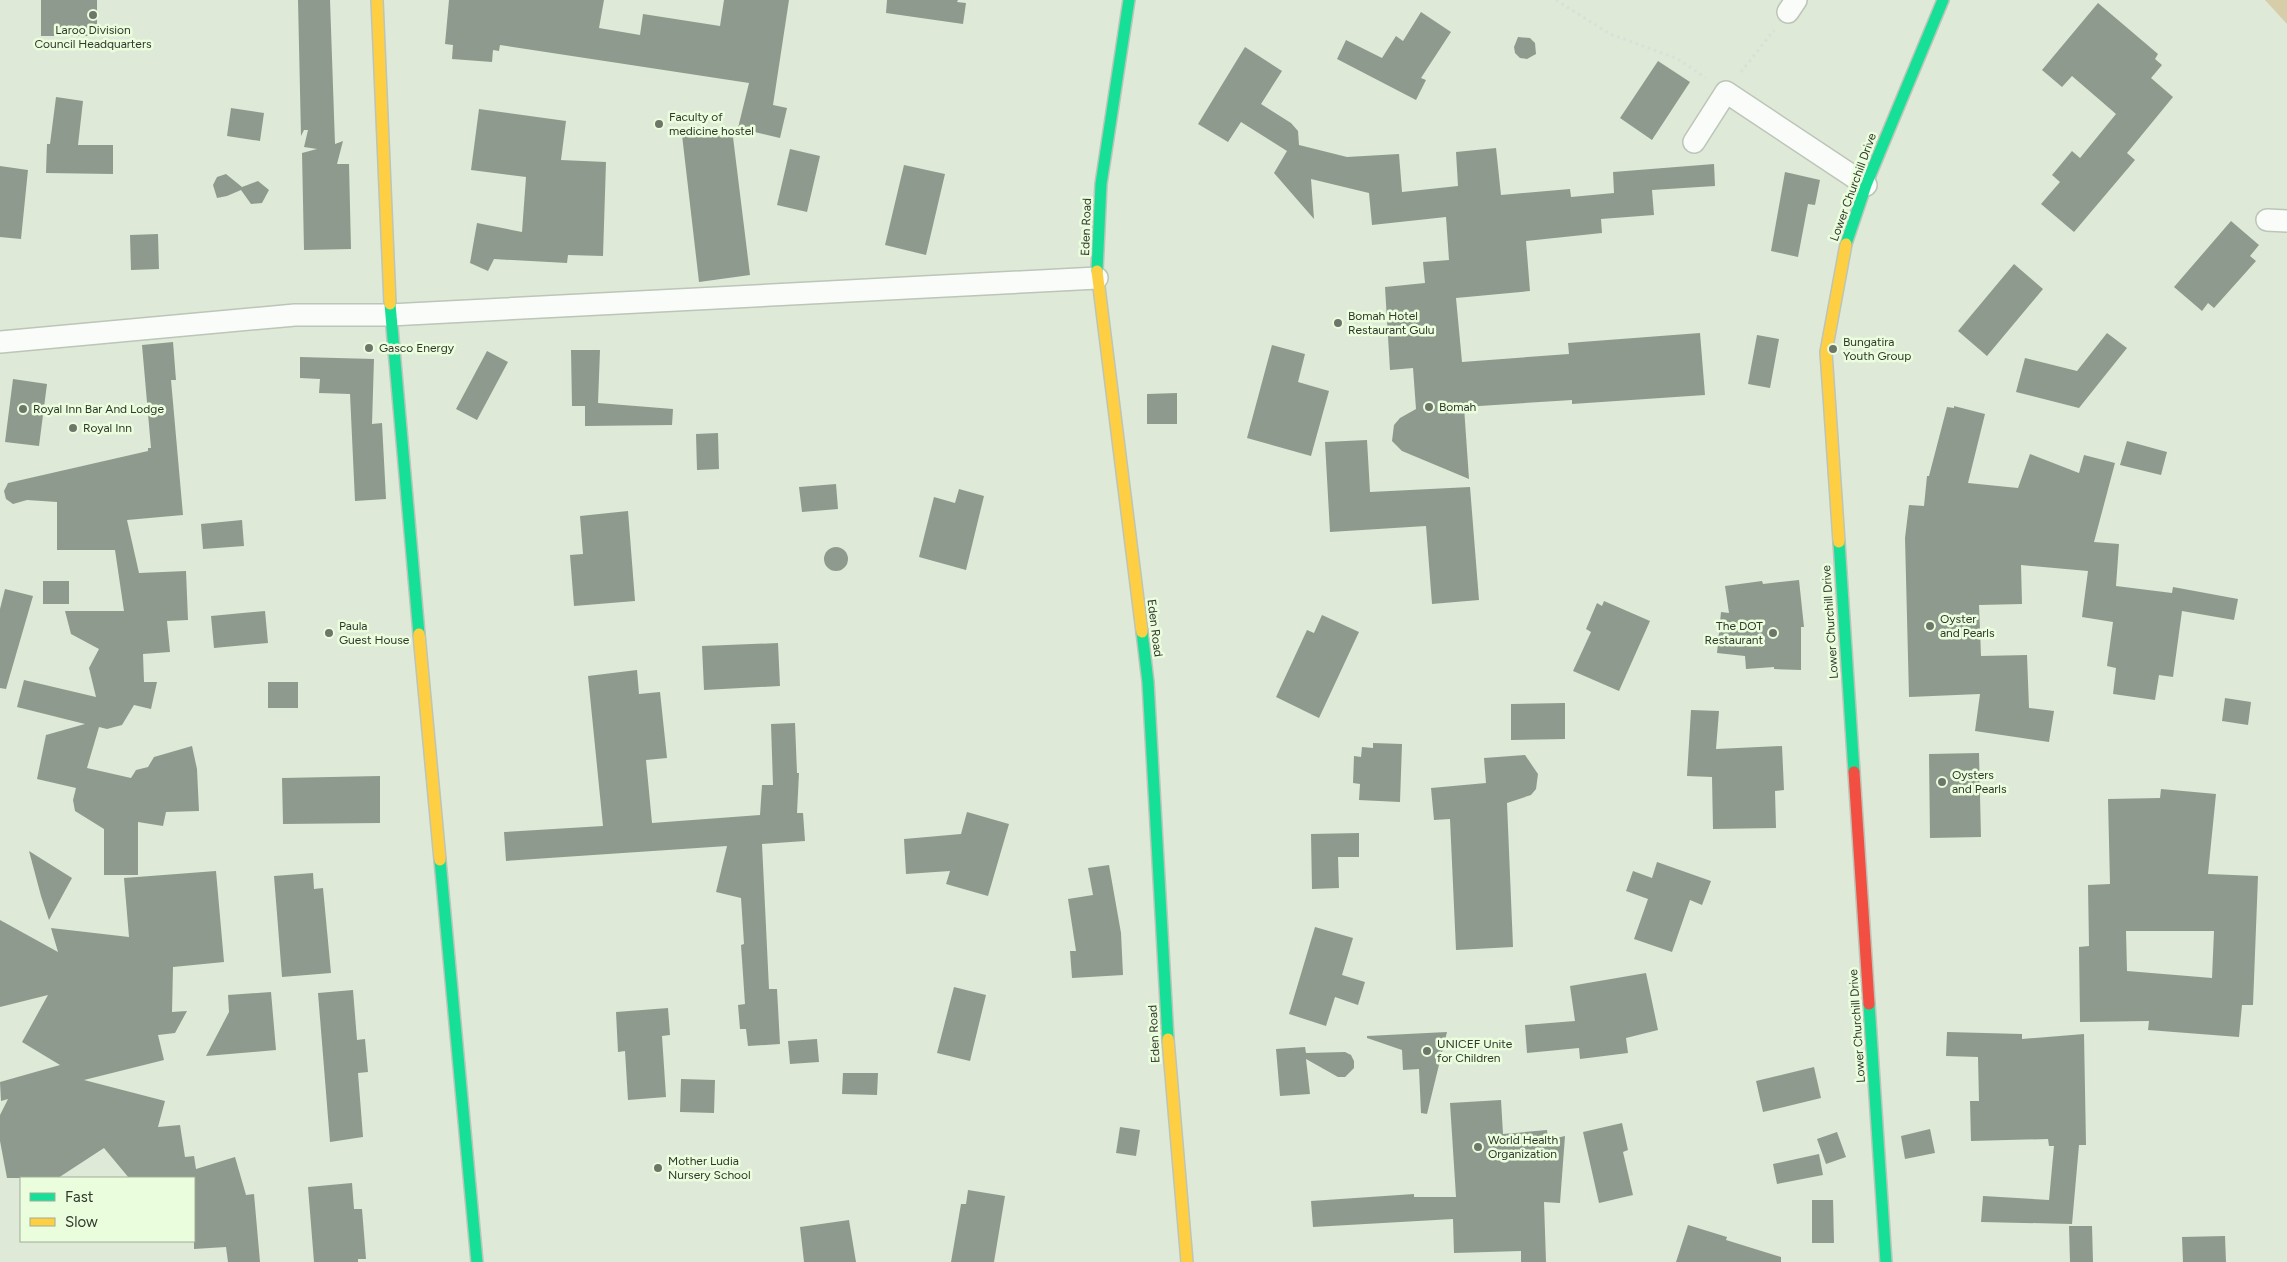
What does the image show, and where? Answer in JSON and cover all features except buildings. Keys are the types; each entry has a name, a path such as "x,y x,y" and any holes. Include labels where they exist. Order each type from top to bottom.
{"street":[{"path":"377,0 390,315 477,1262"},
{"name":"Eden Road","path":"1129,0 1101,184 1097,278 1148,682 1169,1062 1187,1262"},
{"name":"Lower Churchill Drive","path":"1886,1262 1826,352 1844,249 1866,185 1943,0"},
{"path":"1694,142 1726,92 1866,185"},
{"path":"0,342 295,316 390,315 1097,278"}],"path":[{"path":"1556,0 1610,34 1676,58 1726,92 1792,6"}],"shaded area":[{"path":"2265,0 2287,0 2287,24"}],"traffic: fast":[{"path":"1097,271 1101,184 1129,0"},
{"path":"1846,244 1866,185 1943,0"},
{"path":"390,304 419,634"},
{"path":"1839,542 1854,772"},
{"path":"1142,632 1148,682 1168,1039"},
{"path":"440,860 477,1262"},
{"path":"1869,1004 1886,1262"}],"traffic: slow":[{"path":"377,0 390,304"},
{"path":"1839,542 1826,352 1846,244"},
{"path":"1097,271 1142,632"},
{"path":"419,634 440,860"},
{"path":"1168,1039 1187,1262"}],"traffic: jam":[{"path":"1854,772 1869,1004"}],"place":[{"name":"Laroo Division Council Headquarters","path":"93,15"},
{"name":"Faculty of medicine hostel","path":"659,124"},
{"name":"Bomah Hotel Restaurant Gulu","path":"1338,323"},
{"name":"Gasco Energy","path":"369,348"},
{"name":"Bungatira Youth Group","path":"1833,349"},
{"name":"Bomah","path":"1429,407"},
{"name":"Royal Inn Bar And Lodge","path":"23,409"},
{"name":"Royal Inn","path":"73,428"},
{"name":"Oyster and Pearls","path":"1930,626"},
{"name":"Paula Guest House","path":"329,633"},
{"name":"The DOT Restaurant","path":"1773,633"},
{"name":"Oysters and Pearls","path":"1942,782"},
{"name":"UNICEF Unite for Children","path":"1427,1051"},
{"name":"World Health Organization","path":"1478,1147"},
{"name":"Mother Ludia Nursery School","path":"658,1168"}]}
